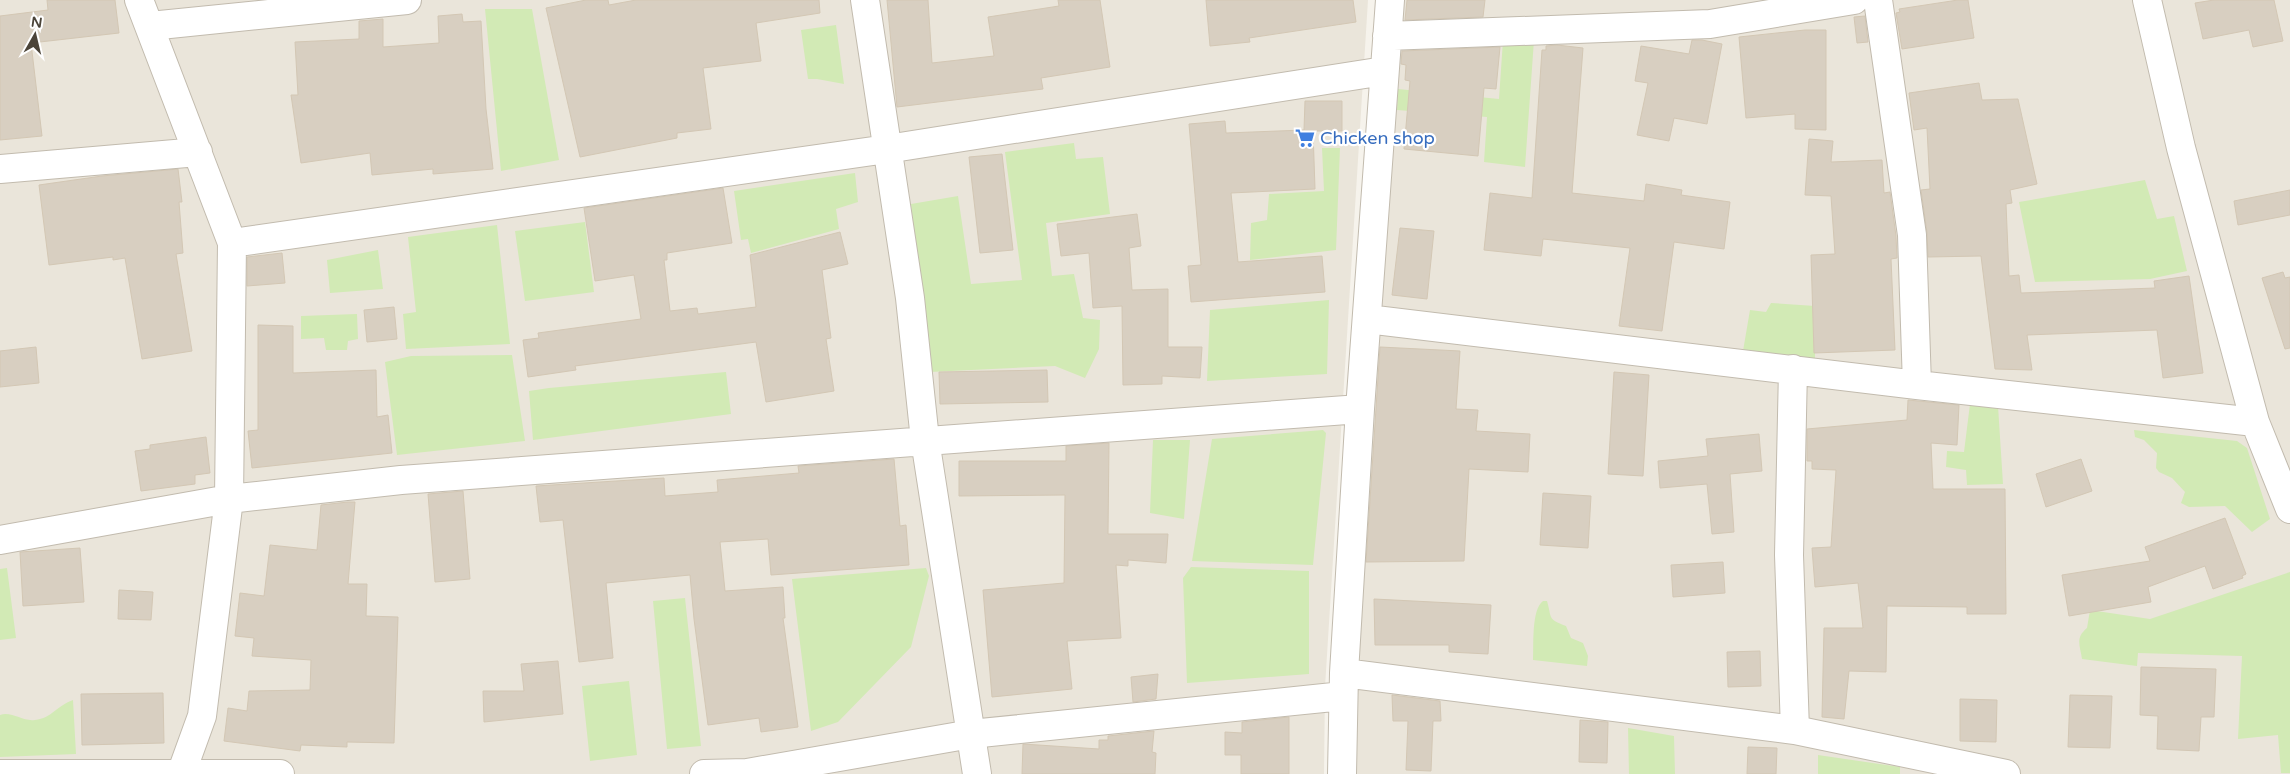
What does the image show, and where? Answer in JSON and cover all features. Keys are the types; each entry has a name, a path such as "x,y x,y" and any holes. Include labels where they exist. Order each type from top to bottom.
{"street":[{"path":"138,0 150,26 232,243 229,499 202,716 182,773"},
{"path":"150,26 302,5 407,0"},
{"path":"865,0 910,298 925,440 977,774"},
{"path":"1342,774 1344,684 1360,409 1390,0"},
{"path":"1387,36 1710,24 1854,0"},
{"path":"1878,0 1912,234 1917,385"},
{"path":"2147,0 2181,148 2255,422 2290,509"},
{"path":"232,243 887,149 1384,71"},
{"path":"0,168 198,152"},
{"path":"1367,319 1917,385 2255,422"},
{"path":"1793,369 1789,555 1795,730"},
{"path":"0,540 229,499 401,480 1360,409"},
{"path":"704,774 747,773 971,734 1344,684 1795,730 2006,774"},
{"path":"0,774 280,774"}],"shaded area":[{"path":"0,0 1368,0 1325,687 1324,774 0,774"},
{"path":"1403,0 2290,0 2290,774 1353,774 1354,659"}],"green space":[{"path":"485,9 532,9 559,160 501,171"},
{"path":"836,25 844,84 808,79 801,30"},
{"path":"1503,40 1534,40 1525,167 1484,162 1487,117 1397,110 1398,89 1499,99"},
{"path":"1074,143 1076,159 1103,157 1110,214 1046,223 1052,276 1074,274 1083,318 1100,320 1099,349 1085,378 1055,366 930,372 911,204 958,196 971,284 1022,280 1005,152"},
{"path":"1322,148 1340,148 1336,250 1250,260 1251,223 1267,220 1269,194 1324,191"},
{"path":"855,173 858,202 836,209 839,229 751,253 748,239 741,240 734,191"},
{"path":"2145,180 2157,219 2174,216 2187,271 2150,279 2035,282 2019,202"},
{"path":"585,222 594,292 525,301 515,231"},
{"path":"497,225 510,344 406,349 403,314 416,312 408,237"},
{"path":"378,250 383,289 330,293 327,260"},
{"path":"1329,300 1327,374 1207,381 1210,310"},
{"path":"1771,303 1815,306 1815,359 1743,351 1750,310 1766,312"},
{"path":"357,314 358,339 348,341 347,350 326,350 324,338 301,339 301,316"},
{"path":"512,355 525,441 397,455 385,362 411,356"},
{"path":"726,372 731,414 533,440 529,391"},
{"path":"1970,404 1998,406 2003,484 1967,485 1966,470 1946,467 1947,451 1964,452"},
{"path":"1323,430 1326,433 1313,565 1192,561 1212,439"},
{"path":"2134,430 2237,441 2247,448 2270,519 2252,532 2225,506 2189,507 2181,503 2185,492 2172,478 2159,472 2156,468 2157,453 2144,440 2135,437"},
{"path":"1153,440 1190,440 1184,519 1150,513"},
{"path":"1191,567 1309,571 1309,674 1187,683 1183,578"},
{"path":"7,568 16,638 0,640 0,569"},
{"path":"926,568 929,576 911,647 838,722 811,731 792,579"},
{"path":"2290,572 2290,773 2281,773 2278,735 2238,739 2242,656 2138,653 2137,666 2082,659 2080,639 2087,628 2090,610 2150,619"},
{"path":"685,598 701,746 667,749 653,601"},
{"path":"1543,601 1547,601 1551,617 1556,622 1566,626 1571,638 1583,643 1588,656 1587,666 1533,660 1535,620 1539,606"},
{"path":"629,681 637,755 590,761 582,686"},
{"path":"73,700 76,754 0,757 0,715 9,714 26,720 41,719"},
{"path":"1628,728 1674,736 1675,774 1629,774"},
{"path":"1818,755 1900,767 1900,774 1818,774"}],"building":[{"path":"47,0 115,0 119,33 31,43 42,136 0,140 0,16 48,10"},
{"path":"586,0 608,0 609,5 636,0 819,0 820,13 756,23 761,61 703,68 711,129 677,133 677,138 580,157 546,8"},
{"path":"887,0 928,0 932,63 994,56 988,17 1059,6 1058,0 1100,0 1110,67 1041,78 1043,89 897,107"},
{"path":"1206,0 1353,0 1356,22 1249,38 1250,42 1210,46"},
{"path":"1407,0 1485,0 1483,17 1405,20"},
{"path":"1968,0 1974,38 1902,49 1896,13 1900,12 1899,9"},
{"path":"2214,0 2274,0 2283,41 2253,47 2249,30 2203,39 2195,3"},
{"path":"462,14 463,22 481,21 486,109 493,169 433,174 433,169 372,175 370,153 301,163 291,95 298,95 295,42 359,39 359,21 383,19 383,47 439,43 438,16"},
{"path":"1865,16 1868,42 1857,43 1854,17"},
{"path":"1805,30 1826,30 1826,130 1795,129 1795,114 1746,118 1739,37"},
{"path":"1692,40 1722,44 1707,124 1674,118 1669,141 1637,135 1648,83 1635,81 1641,46 1689,54"},
{"path":"1557,45 1583,48 1572,193 1644,201 1646,184 1682,190 1681,195 1730,202 1724,249 1674,242 1662,331 1619,326 1630,248 1543,239 1541,256 1484,250 1490,193 1532,198 1542,50 1546,50 1546,46"},
{"path":"1500,47 1496,89 1484,88 1478,156 1404,149 1410,81 1405,80 1406,65 1401,64 1402,51"},
{"path":"1979,83 1982,100 2018,99 2037,184 2010,190 2012,203 2006,204 2009,276 2019,275 2021,293 2155,288 2154,281 2189,276 2203,373 2163,378 2157,330 2027,335 2032,370 1995,369 1981,256 1928,257 1921,190 1930,189 1927,128 1914,130 1909,93"},
{"path":"1305,101 1342,101 1342,131 1313,131 1315,189 1231,193 1238,262 1322,256 1325,292 1191,302 1188,266 1201,265 1189,124 1225,121 1226,133 1304,130"},
{"path":"1809,139 1833,141 1831,162 1882,160 1884,193 1890,192 1896,236 1897,258 1891,259 1895,350 1814,353 1811,255 1835,254 1831,196 1805,195"},
{"path":"1002,154 1013,250 980,253 969,157"},
{"path":"178,169 182,202 179,202 183,253 176,254 192,351 142,359 125,258 113,260 113,257 49,265 39,185 102,176"},
{"path":"723,188 732,243 667,253 667,260 664,260 670,311 697,308 698,314 756,307 750,255 840,232 848,264 822,270 831,338 826,339 834,391 766,402 756,342 575,366 576,370 528,377 523,340 539,338 538,333 641,319 634,275 595,281 584,208"},
{"path":"2290,190 2290,215 2238,225 2234,201"},
{"path":"1137,214 1141,246 1129,248 1132,290 1168,289 1168,347 1202,347 1200,378 1162,376 1162,384 1123,385 1122,306 1093,308 1089,253 1061,256 1057,224"},
{"path":"1400,228 1434,231 1427,299 1392,295"},
{"path":"282,253 285,283 247,286 247,257"},
{"path":"2283,272 2285,278 2290,277 2290,348 2285,349 2262,278"},
{"path":"394,307 397,339 367,342 364,310"},
{"path":"258,325 293,326 293,373 376,370 377,417 388,415 392,453 252,468 248,431 258,430"},
{"path":"36,347 39,383 0,387 0,351"},
{"path":"1380,347 1460,351 1456,409 1478,410 1476,431 1530,434 1528,472 1469,469 1464,561 1366,562"},
{"path":"1047,370 1048,402 940,404 939,372"},
{"path":"1614,372 1649,375 1643,476 1608,474"},
{"path":"1908,400 1959,405 1957,445 1931,443 1933,489 2005,489 2006,614 1967,614 1967,607 1887,606 1886,672 1849,671 1844,719 1822,717 1824,628 1863,628 1858,583 1815,587 1812,548 1831,547 1836,470 1812,469 1812,461 1807,461 1807,429 1907,420"},
{"path":"1759,434 1762,471 1730,474 1734,532 1712,534 1707,484 1660,488 1658,461 1708,456 1706,439"},
{"path":"206,437 210,473 195,475 195,484 141,491 135,451 150,449 150,445"},
{"path":"1109,443 1108,534 1168,534 1166,563 1128,560 1128,566 1116,565 1121,638 1067,641 1072,689 992,697 983,590 1064,583 1065,495 959,496 959,461 1066,461 1066,446"},
{"path":"894,459 900,526 906,525 909,565 771,575 768,539 720,542 725,591 783,587 785,618 783,618 798,727 761,732 759,718 708,725 690,575 606,583 613,658 579,662 563,520 540,522 536,486 664,478 665,496 718,492 717,480 799,473 798,466"},
{"path":"2081,459 2092,491 2046,507 2036,474"},
{"path":"463,491 470,579 435,582 428,494"},
{"path":"1543,493 1591,496 1588,548 1540,545"},
{"path":"355,502 348,584 367,584 366,616 398,617 394,743 347,742 347,747 301,745 300,751 224,741 228,708 247,711 249,691 310,690 311,660 252,656 254,638 235,636 240,593 264,596 270,545 317,550 321,505"},
{"path":"2225,518 2246,574 2242,576 2243,578 2213,589 2205,566 2148,587 2151,602 2069,616 2062,575 2150,561 2145,547"},
{"path":"80,548 84,602 23,606 20,552"},
{"path":"1723,562 1725,593 1673,597 1671,565"},
{"path":"119,590 153,592 151,620 118,619"},
{"path":"1374,599 1491,605 1488,654 1449,652 1449,645 1375,645"},
{"path":"1760,651 1761,686 1728,687 1727,652"},
{"path":"558,661 563,714 484,722 483,691 524,691 521,664"},
{"path":"2141,667 2216,669 2214,717 2201,717 2199,751 2157,749 2158,716 2140,715"},
{"path":"1158,674 1156,699 1133,702 1131,677"},
{"path":"163,693 164,743 82,745 81,694"},
{"path":"1392,695 1440,701 1441,721 1433,721 1431,771 1406,770 1408,721 1393,721"},
{"path":"2070,695 2112,696 2110,748 2068,747"},
{"path":"1960,699 1997,700 1996,742 1960,741"},
{"path":"1289,717 1289,774 1241,774 1241,755 1225,755 1225,732 1242,733 1242,722"},
{"path":"1580,720 1608,722 1607,763 1579,762"},
{"path":"1154,731 1152,752 1156,753 1155,774 1022,774 1023,744 1099,749 1099,740 1108,740 1108,736"},
{"path":"1748,747 1777,748 1776,774 1747,774"}],"place":[{"name":"Chicken shop","path":"1305,138"}]}
